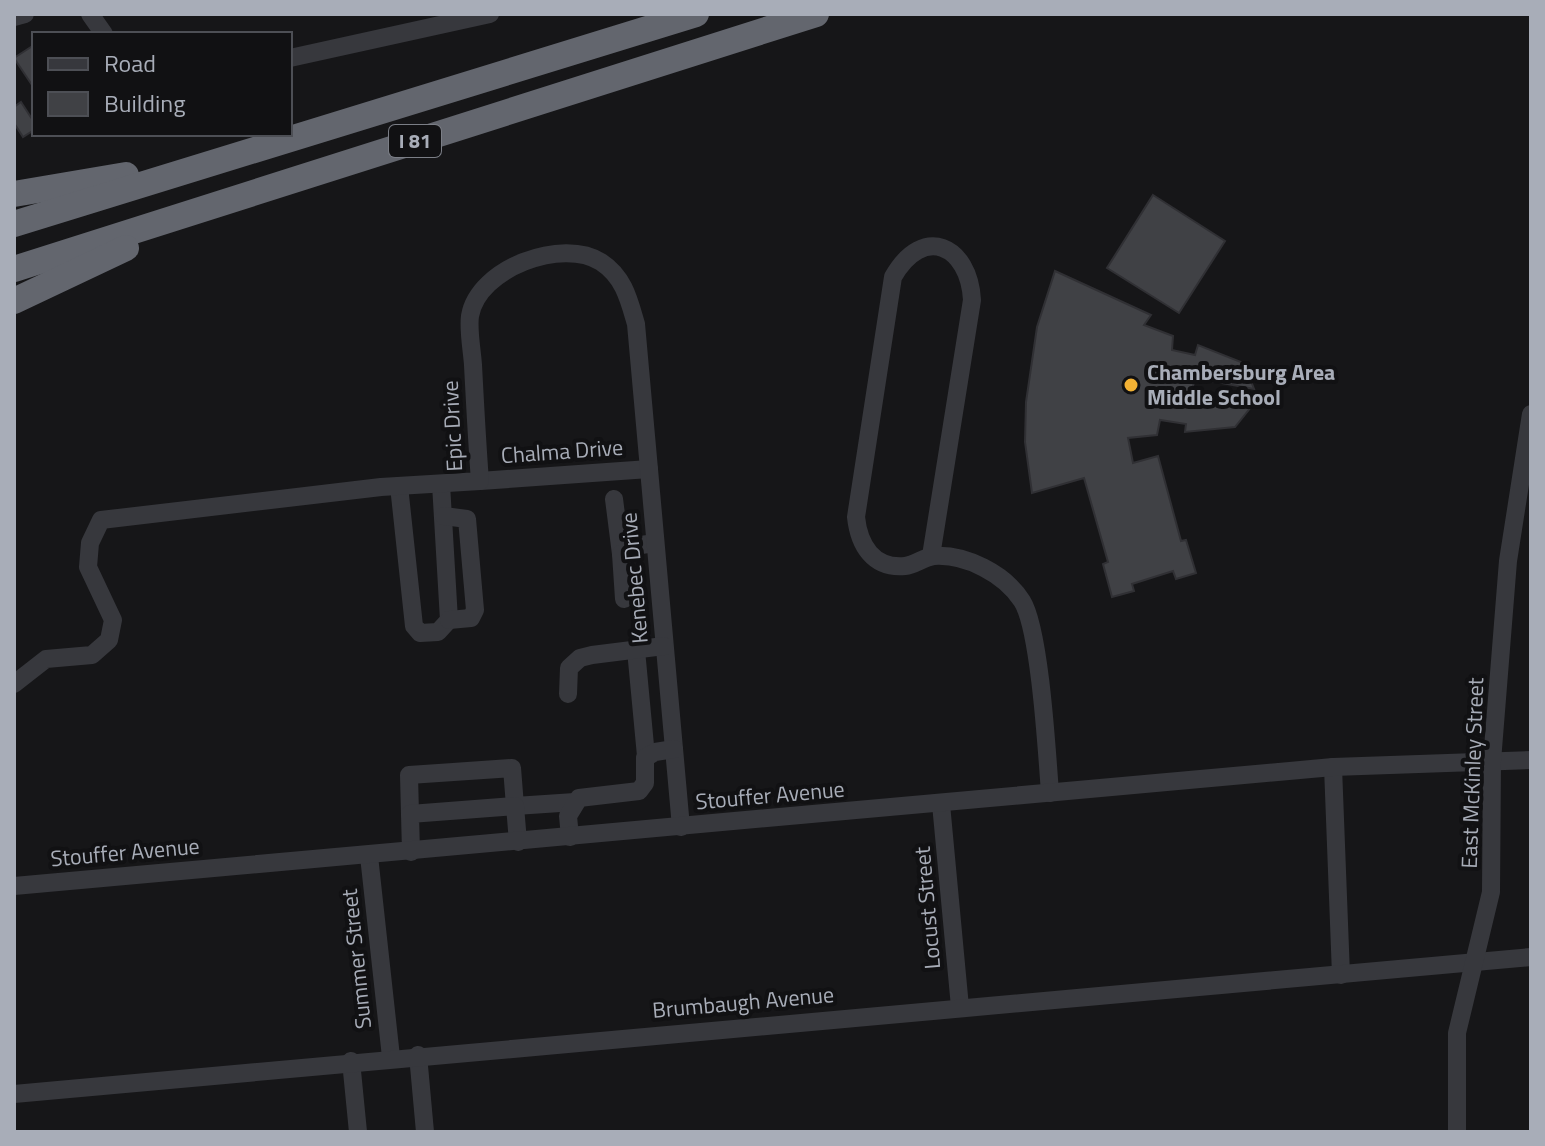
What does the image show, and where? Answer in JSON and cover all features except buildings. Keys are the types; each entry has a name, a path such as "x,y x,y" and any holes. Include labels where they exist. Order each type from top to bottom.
{"highway":[{"name":"I 81","path":"14,224 696,14"},
{"name":"I 81","path":"14,269 816,14"},
{"path":"292,129 405,96 471,84"},
{"path":"14,194 170,165 269,136"},
{"path":"14,301 119,250 368,165 391,149"}],"street":[{"path":"14,17 25,14"},
{"path":"90,14 103,32"},
{"path":"292,58 490,14"},
{"path":"931,556 972,300 971,279 962,260 947,248 932,247 916,251 903,261 893,277 856,517 864,547 876,560 905,566 931,556 979,566 1007,583 1025,605 1032,635 1050,793"},
{"name":"Epic Drive","path":"14,684 46,659 92,655 109,640 113,620 88,567 90,543 101,520 399,486 480,481 470,315 485,287 509,266 538,256 568,255 600,261 624,285 636,324"},
{"name":"Kenebec Drive","path":"636,324 681,827"},
{"name":"East McKinley Street","path":"1457,1132 1457,1033 1491,892 1492,761 1508,561 1531,414"},
{"name":"Chalma Drive","path":"480,481 649,469"},
{"path":"441,484 449,620"},
{"path":"399,486 414,626 420,633 438,632 449,620 471,618 475,600 467,519 444,516"},
{"path":"614,499 624,599"},
{"path":"621,554 634,546 655,543"},
{"path":"568,694 569,668 580,658 664,646"},
{"path":"410,814 575,802 593,796 639,791 645,783 646,756 636,650"},
{"path":"646,756 674,749"},
{"name":"Stouffer Avenue","path":"14,886 1333,767 1531,760"},
{"path":"1333,767 1341,975"},
{"path":"411,852 409,775 512,768 518,842"},
{"path":"570,837 568,816 575,802"},
{"name":"Locust Street","path":"941,804 960,1007"},
{"name":"Summer Street","path":"369,856 391,1057"},
{"name":"Brumbaugh Avenue","path":"14,1094 391,1057 1531,957"},
{"path":"418,1055 425,1132"},
{"path":"351,1061 358,1132"}],"place":[{"name":"Chambersburg Area Middle School","path":"1131,385"}]}
